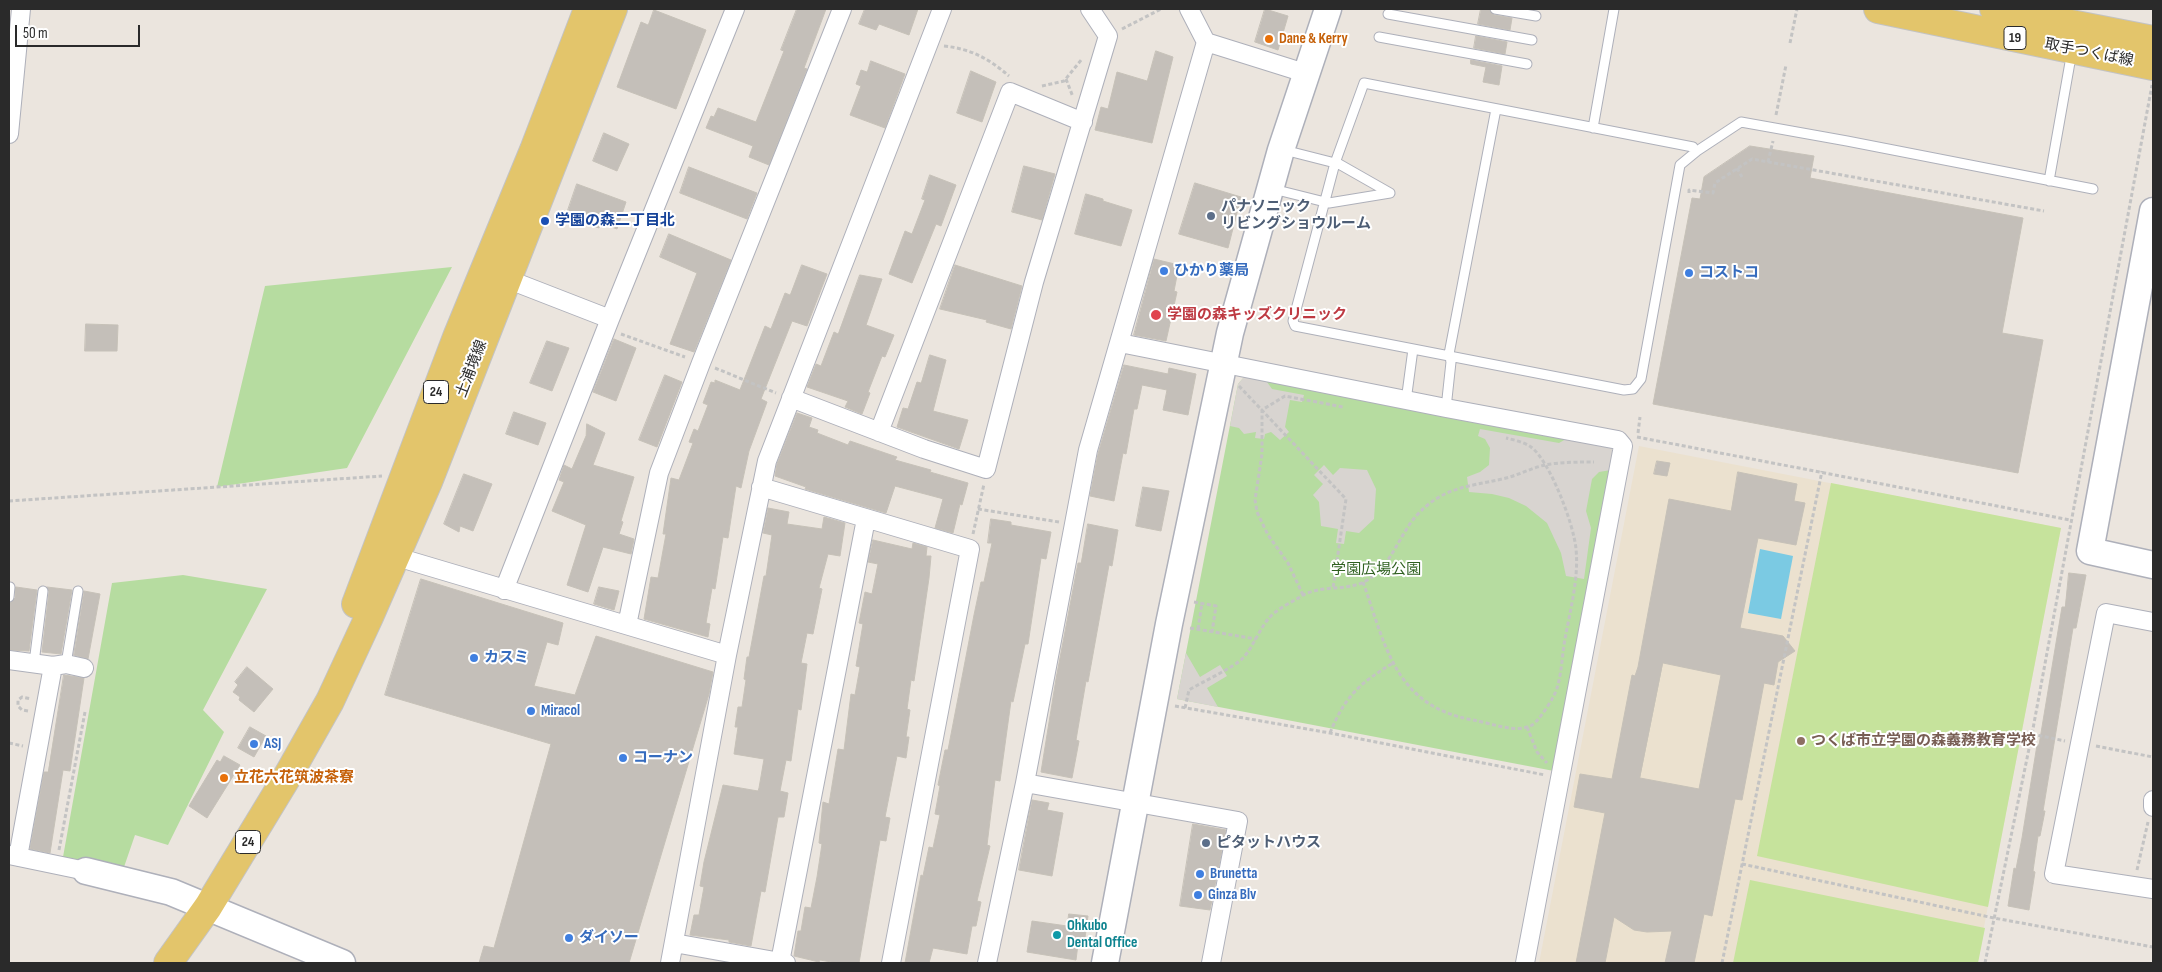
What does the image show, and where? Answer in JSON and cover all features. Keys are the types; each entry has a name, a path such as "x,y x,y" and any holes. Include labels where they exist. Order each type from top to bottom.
{"main road":[{"name":"土浦境線","path":"287,777 312,695 363,588 457,337 534,150 588,9"},
{"name":"土浦境線","path":"208,906 287,777 330,701 397,557 614,9"},
{"name":"取手つくば線","path":"1878,9 2153,66"},
{"name":"取手つくば線","path":"1994,9 2153,40"},
{"name":"24","path":"168,963 208,906"}],"street":[{"path":"9,134 21,9"},
{"path":"504,590 610,318 735,9"},
{"path":"626,625 659,473 842,9"},
{"path":"670,963 727,655 767,461 942,9"},
{"path":"791,398 879,432 986,469 1034,282 1108,36 1090,9"},
{"path":"987,963 1025,783 1088,450 1206,42 1189,9"},
{"path":"1105,963 1174,598 1230,372 1270,188 1305,72 1328,9"},
{"path":"1206,42 1305,72"},
{"path":"879,432 1010,92 1083,122"},
{"path":"2153,211 2090,551 2153,565"},
{"path":"507,279 610,318"},
{"path":"1120,344 1230,372 1446,408 1618,440 1624,446 1525,963"},
{"path":"761,487 970,549 891,963"},
{"path":"674,943 783,963 866,519"},
{"path":"397,557 727,655"},
{"path":"2153,622 2106,613 2054,874 2153,889"},
{"path":"9,660 84,668"},
{"path":"59,665 13,856 86,871 170,892 208,906 342,963"},
{"path":"1025,783 1238,821 1211,963"}],"lane":[{"path":"1495,9 1536,16"},
{"path":"1593,128 1614,9"},
{"path":"1388,14 1532,40"},
{"path":"1379,37 1527,64"},
{"path":"2049,181 2072,50"},
{"path":"1693,147 1364,83 1334,163 1293,321 1295,326 1413,349 1449,354 1624,390 1633,388 1640,379 1680,165 1697,151 1741,122 2093,189"},
{"path":"1446,408 1451,362 1449,354 1496,109"},
{"path":"1270,188 1329,203 1390,193 1334,163 1281,150"},
{"path":"1406,401 1413,349"},
{"path":"34,663 42,591"},
{"path":"59,665 78,592"}],"path":[{"path":"1108,36 1161,9"},
{"path":"1790,43 1797,9"},
{"path":"928,44 963,48 978,53 1012,79"},
{"path":"1033,86 1048,86 1064,81 1083,58"},
{"path":"1776,115 1786,65"},
{"path":"1985,963 2032,734 2070,520 2153,85"},
{"path":"1768,162 1773,141"},
{"path":"1688,199 1689,190 1713,193 1716,183 1752,159 2044,211"},
{"path":"1737,168 1742,178"},
{"path":"1230,372 1238,384 1346,500 1333,588"},
{"path":"1262,410 1284,396 1352,408"},
{"path":"1262,410 1262,454 1256,500 1257,512 1268,535 1288,563 1302,595"},
{"path":"1640,417 1637,435 2070,520"},
{"path":"1363,582 1393,663 1412,690 1438,710 1456,717 1519,729 1534,724 1557,688 1576,571 1576,549 1566,511 1546,465 1531,447 1515,440 1498,436"},
{"path":"1184,708 1189,690 1244,658 1270,618 1302,595 1333,588 1348,588 1363,582 1382,568 1416,516 1432,500 1448,491 1467,485 1503,479 1546,465 1594,462"},
{"path":"970,549 986,469"},
{"path":"1722,963 1822,471"},
{"path":"9,501 385,476 403,479"},
{"path":"978,509 1075,525"},
{"path":"1174,598 1216,606 1212,632"},
{"path":"1198,629 1202,603"},
{"path":"1169,624 1256,639"},
{"path":"1330,733 1343,706 1355,690 1366,680 1393,663"},
{"path":"1155,702 1330,733 1560,778"},
{"path":"57,865 85,712"},
{"path":"1527,727 1537,752 1560,778"},
{"path":"2133,887 2153,805"},
{"path":"1742,864 1994,918 2153,947"}],"shaded area":[{"path":"1244,377 1267,382 1272,389 1304,395 1302,402 1290,400 1285,427 1289,432 1280,440 1271,432 1265,434 1264,439 1255,438 1256,432 1244,434 1239,428 1230,426 1238,384"},
{"path":"1480,429 1559,443 1566,439 1611,448 1614,453 1611,470 1599,472 1592,479 1586,511 1591,528 1584,579 1566,576 1561,553 1547,523 1526,506 1509,498 1469,492 1467,477 1480,472 1489,465 1490,448 1485,439 1478,436"},
{"name":"つくば市立学園の森義務教育学校","path":"1639,446 2061,528 1977,963 1539,963"},
{"path":"1324,465 1333,475 1340,468 1367,470 1376,489 1374,519 1359,533 1346,531 1344,544 1336,543 1338,529 1321,526 1319,502 1313,495 1323,484 1314,475"},
{"path":"1186,653 1200,677 1220,665 1227,676 1207,688 1218,707 1177,699"}],"green space":[{"path":"452,267 347,468 217,487 265,286"},
{"name":"学園広場公園","path":"1244,377 1611,448 1614,453 1554,771 1177,699 1238,384"},
{"path":"1831,483 2061,528 1988,907 1757,856"},
{"path":"183,575 267,589 203,710 224,732 168,845 135,835 124,867 63,857 112,583"},
{"path":"1750,880 1985,928 1978,963 1733,963"}],"water":[{"path":"1760,549 1793,556 1781,619 1748,613"}],"building":[{"path":"797,9 826,9 804,68 807,69 769,165 749,157 753,146 706,128 711,116 714,117 718,108 756,122 784,51 781,50"},
{"path":"865,9 918,9 909,35 879,24 876,30 859,24"},
{"path":"1265,9 1288,16 1278,50 1255,42"},
{"path":"1481,9 1489,9 1494,15 1512,18 1510,30 1478,24"},
{"path":"654,10 706,30 676,109 617,87 641,22 648,25"},
{"path":"1476,36 1507,42 1505,54 1474,48"},
{"path":"1156,51 1173,57 1152,143 1095,130 1101,107 1108,109 1117,72 1147,81"},
{"path":"1471,60 1502,66 1499,85 1483,82 1486,67 1471,64"},
{"path":"871,61 905,74 885,128 850,115 861,86 856,84 861,70 867,72"},
{"path":"971,71 996,82 982,122 957,113"},
{"path":"604,133 629,144 617,171 593,161"},
{"path":"1750,146 1814,156 1810,178 2023,218 2002,333 2043,340 2018,473 1653,404 1692,198 1700,199 1704,177"},
{"path":"1024,166 1055,174 1042,220 1012,212"},
{"path":"689,167 757,193 747,219 680,193"},
{"path":"930,175 956,185 941,226 936,224 912,283 889,274 905,231 912,234 925,200 922,199"},
{"name":"パナソニック リビングショウルーム","path":"1195,183 1241,197 1228,248 1179,234"},
{"path":"577,184 626,202 617,229 600,223 599,228 566,216"},
{"path":"1086,194 1132,210 1121,246 1075,234"},
{"path":"669,234 731,260 694,352 670,344 697,273 660,257"},
{"name":"学園の森キッズクリニック","path":"1154,259 1179,265 1174,291 1177,292 1166,341 1134,335"},
{"path":"802,265 827,274 807,326 792,321 761,399 767,402 749,451 741,488 736,486 728,538 723,537 715,589 712,588 706,623 710,624 708,637 644,619 651,577 658,578 666,534 663,534 671,478 679,480 693,443 689,442 694,429 698,431 708,405 703,403 711,382 715,383 715,380 740,390 765,326 771,329 785,293 790,295"},
{"path":"955,265 1022,286 1011,329 986,322 987,320 940,309"},
{"path":"860,275 882,279 866,325 894,335 885,357 882,356 862,414 845,407 848,401 807,387 816,364 821,366 834,332 838,334"},
{"path":"86,324 118,325 117,351 85,351"},
{"path":"614,339 636,348 616,401 593,392"},
{"path":"547,341 569,348 552,391 530,383"},
{"path":"930,355 946,360 933,411 968,420 959,449 897,427 903,408 908,409 917,382 921,383"},
{"path":"1124,365 1168,374 1169,368 1196,374 1188,415 1163,410 1167,390 1142,385 1137,409 1134,409 1126,454 1123,453 1114,501 1090,496 1098,454"},
{"path":"665,375 682,382 657,447 639,440"},
{"path":"514,412 546,423 538,445 506,434"},
{"path":"797,413 812,418 809,427 818,430 817,433 848,445 850,441 897,457 895,460 968,483 962,505 960,504 953,533 935,528 943,499 940,498 895,486 886,513 805,489 806,487 775,476 777,464"},
{"path":"587,424 605,433 593,465 634,477 619,534 634,539 631,554 603,547 588,592 567,585 586,525 552,511 564,482 559,480 564,465 572,469 586,436"},
{"path":"1657,461 1670,463 1667,476 1654,474"},
{"path":"1738,472 1797,484 1794,501 1805,503 1796,545 1758,538 1740,628 1783,636 1795,651 1778,662 1774,685 1764,683 1742,800 1735,799 1712,916 1704,914 1694,963 1665,963 1672,931 1647,932 1634,930 1614,917 1605,963 1576,963 1605,813 1574,807 1580,774 1612,779 1632,675 1635,676 1638,667 1669,499 1731,511","holes":["1663,663 1721,675 1699,789 1640,778"]},
{"path":"464,474 492,484 473,531 460,526 459,532 444,524"},
{"path":"1143,487 1169,491 1161,531 1136,526"},
{"path":"768,508 789,512 787,524 822,529 824,517 845,523 840,556 828,554 819,588 822,589 813,634 807,633 801,663 807,664 801,710 798,709 791,761 786,760 780,791 788,793 784,817 778,817 765,892 761,891 751,946 729,942 729,940 690,935 694,915 699,915 704,887 700,886 704,862 723,785 758,791 759,788 764,759 734,754 738,727 735,727 738,707 742,707 747,657 749,657 764,576 766,576 772,535 763,533"},
{"path":"991,519 1011,522 1011,525 1051,532 1046,559 1041,558 1028,644 1025,644 1013,702 1011,701 1000,781 995,780 987,845 990,846 977,901 981,902 976,926 972,926 967,954 933,948 929,963 905,963 921,875 923,876 929,847 933,848 940,815 935,814 940,786 938,785 945,750 948,750 981,582 984,582 992,543 988,543"},
{"path":"1088,524 1118,530 1112,566 1109,565 1088,682 1086,681 1076,740 1079,741 1072,778 1041,772 1056,679 1078,563 1081,563"},
{"path":"873,540 912,549 913,543 927,547 926,556 931,556 914,681 911,680 907,709 910,710 906,737 909,737 906,758 897,756 885,817 890,818 886,841 880,840 859,963 837,963 820,960 819,962 794,956 798,931 801,931 805,907 811,908 817,877 822,844 819,843 823,802 829,804 838,749 844,750 851,694 855,695 860,667 856,666 863,624 859,623 865,592 872,594 878,564 868,562"},
{"path":"2069,573 2086,575 2076,628 2073,628 2043,811 2045,811 2040,836 2038,836 2029,910 2008,906 2014,868 2016,869 2022,838 2037,745 2039,745 2062,607 2065,607"},
{"path":"421,579 563,623 558,645 547,642 534,686 575,695 596,636 713,672 709,694 629,963 479,963 484,946 494,948 551,744 385,695"},
{"path":"16,587 37,590 29,651 9,650 9,610 10,603 15,598"},
{"path":"47,587 72,590 61,654 42,652 49,592"},
{"path":"599,587 619,591 614,610 594,604"},
{"path":"84,591 100,594 88,659 74,655"},
{"path":"247,667 273,689 254,712 239,700 240,697 233,692 238,685 235,682"},
{"path":"64,675 84,678 70,771 63,770 50,853 30,849 44,772 48,772"},
{"path":"250,727 266,736 254,757 238,748"},
{"path":"224,756 240,765 207,818 189,806 217,760 220,762"},
{"path":"1032,800 1049,803 1047,810 1063,813 1052,876 1019,870"},
{"path":"1193,824 1226,830 1210,910 1180,906"},
{"name":"Ohkubo Dental Office","path":"1069,914 1088,916 1084,945 1078,944 1076,960 1027,952 1032,921 1067,926"}],"place":[{"name":"Dane & Kerry","path":"1269,39"},
{"name":"パナソニック リビングショウルーム","path":"1211,216"},
{"name":"学園の森二丁目北","path":"545,221"},
{"name":"ひかり薬局","path":"1164,271"},
{"name":"コストコ","path":"1689,273"},
{"name":"学園の森キッズクリニック","path":"1156,315"},
{"name":"カスミ","path":"474,658"},
{"name":"Miracol","path":"531,711"},
{"name":"つくば市立学園の森義務教育学校","path":"1801,741"},
{"name":"ASJ","path":"254,744"},
{"name":"コーナン","path":"623,758"},
{"name":"立花六花筑波茶寮","path":"224,778"},
{"name":"ピタットハウス","path":"1206,843"},
{"name":"Brunetta","path":"1200,874"},
{"name":"Ginza Blv","path":"1198,895"},
{"name":"Ohkubo Dental Office","path":"1057,935"},
{"name":"ダイソー","path":"569,938"}]}
